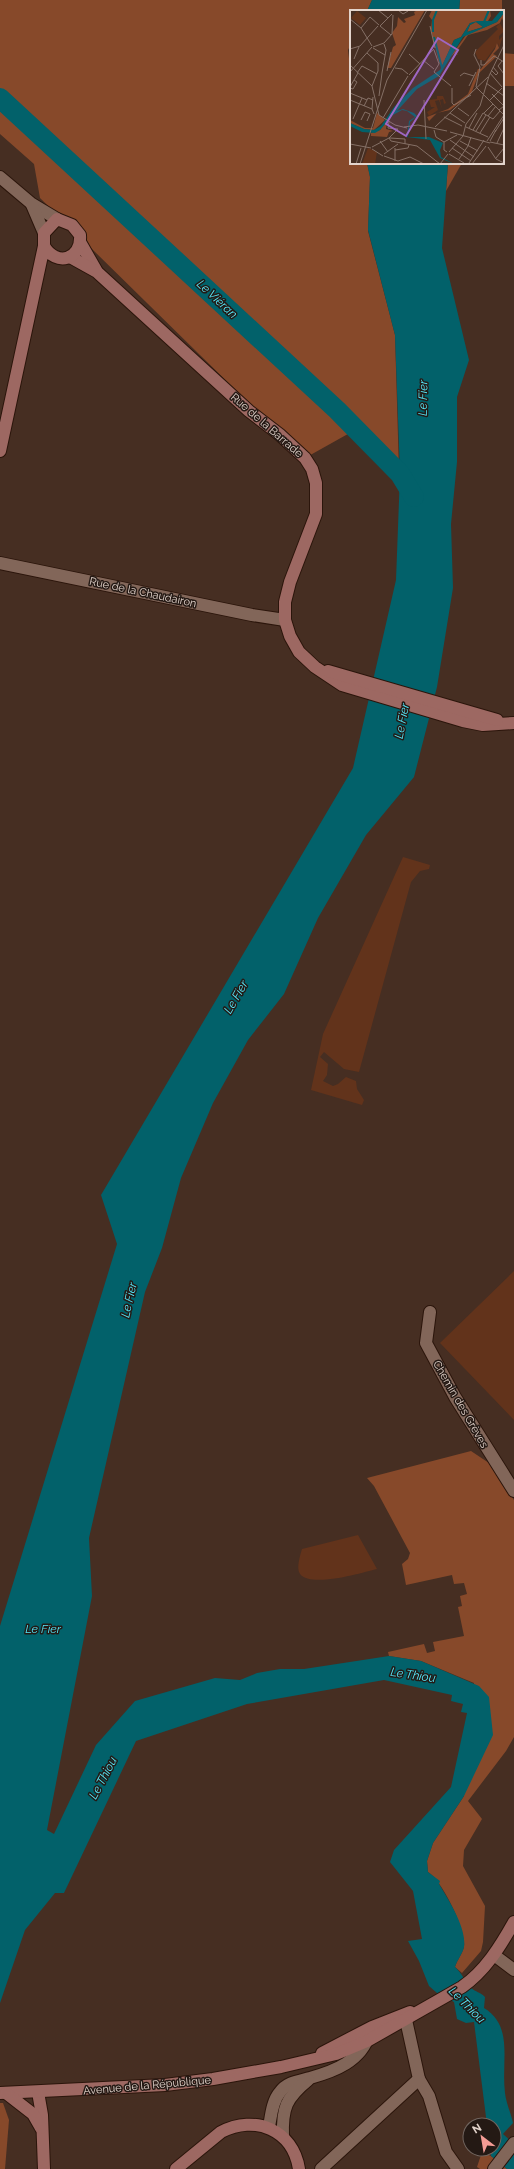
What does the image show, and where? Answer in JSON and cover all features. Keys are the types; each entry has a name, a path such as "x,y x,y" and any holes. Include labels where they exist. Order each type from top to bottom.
{"street":[{"path":"0,177 32,204 57,219 72,224 77,229 80,242 75,253 65,258 37,278"},
{"path":"0,451 44,246 44,233 32,204"},
{"path":"44,233 57,219"},
{"name":"Rue de la Barrade","path":"80,242 97,272 249,411 279,434 305,458 312,470 316,483 316,514 290,582 285,602 286,620 290,636 299,652 315,667 364,687 464,716 512,723"},
{"path":"44,246 52,256 65,258"},
{"name":"Rue de la Barrade","path":"65,258 97,272"},
{"name":"Rue de la Chaudairon","path":"0,563 252,615 286,620"},
{"name":"Chemin des Grèves","path":"430,1312 426,1343 455,1397 514,1491"},
{"path":"514,1922 494,1955 514,1970"},
{"name":"Avenue de la République","path":"3,2093 125,2088 192,2082 281,2067 315,2057 336,2054 368,2041 438,2002 468,1983 494,1955"},
{"name":"Avenue de la République","path":"315,2057 372,2027 405,2012 423,2009"},
{"path":"406,2020 419,2078 430,2096 444,2146 458,2169"},
{"path":"269,2127 279,2093 294,2082 311,2078 350,2062 359,2055 368,2041 372,2027"},
{"path":"283,2136 282,2121 287,2102 293,2092 311,2078"},
{"path":"321,2169 419,2078"},
{"path":"38,2092 43,2133 44,2169"},
{"path":"3,2093 32,2114 43,2133"},
{"path":"176,2169 209,2141 229,2128 247,2124 269,2127 283,2136 294,2152 299,2169"},
{"path":"494,2169 514,2144"}],"shaded area":[{"path":"0,0 372,0 367,10 350,10 350,46 348,50 350,67 350,164 367,164 370,177 368,231 395,335 399,471 355,430 305,458 40,198 34,164 0,134"},
{"path":"460,0 502,0 502,10 459,10"},
{"path":"504,53 514,54 514,86 504,86"},
{"path":"448,164 461,164 446,191"},
{"path":"403,857 430,865 429,869 420,871 411,882 359,1072 344,1069 324,1052 320,1057 328,1064 327,1075 323,1081 333,1086 338,1084 346,1077 356,1081 357,1089 364,1100 362,1105 311,1090 323,1034"},
{"path":"514,1271 514,1420 440,1343"},
{"path":"471,1451 489,1463 514,1500 514,1737 506,1751 468,1801 482,1819 464,1850 463,1866 485,1906 481,1951 462,1973 455,1967 464,1946 464,1939 461,1929 446,1895 434,1877 428,1872 427,1861 433,1843 464,1796 474,1683 421,1661 389,1656 388,1652 424,1644 427,1653 435,1651 433,1642 464,1636 458,1607 462,1606 460,1596 467,1594 464,1583 454,1584 452,1575 406,1585 402,1564 408,1559 410,1553 374,1486 367,1478"},
{"path":"358,1535 377,1569 325,1580 314,1580 306,1578 300,1574 298,1565 302,1549"},
{"path":"0,2103 3,2103 9,2120 5,2169 0,2169"},
{"path":"480,2157 492,2157 507,2169 480,2169 477,2167"}],"water":[{"path":"372,0 460,0 459,10 367,10"},
{"name":"Le Fier","path":"367,164 448,164 442,248 469,360 457,397 457,462 451,524 453,588 437,687 414,777 366,835 318,918 284,994 248,1040 213,1103 181,1178 162,1248 145,1292 89,1538 92,1596 47,1830 54,1834 96,1745 135,1701 215,1678 240,1680 257,1673 280,1669 304,1669 389,1656 421,1661 479,1686 489,1697 493,1735 464,1796 433,1843 427,1861 428,1872 440,1881 439,1884 456,1914 463,1931 464,1947 455,1967 471,1988 485,1997 484,2008 499,2024 503,2034 505,2093 513,2123 503,2134 514,2144 514,2169 507,2169 492,2157 502,2157 502,2117 486,2117 474,2022 466,2023 457,2019 454,2002 437,1993 429,1986 419,1961 408,1941 422,1939 413,1891 390,1862 394,1850 451,1787 467,1713 461,1712 463,1704 451,1701 452,1695 384,1680 247,1704 136,1741 64,1893 55,1893 25,1930 0,2003 0,1626 117,1244 101,1195 353,768 396,580 400,474 395,335 368,230 370,177"}],"waterway":[{"name":"Le Viéran","path":"0,98 337,410 400,474 414,497"}],"water label":[{"name":"Le Thiou","path":"413,1675"},
{"name":"Le Thiou","path":"103,1778"},
{"name":"Le Thiou","path":"467,2005"}]}
